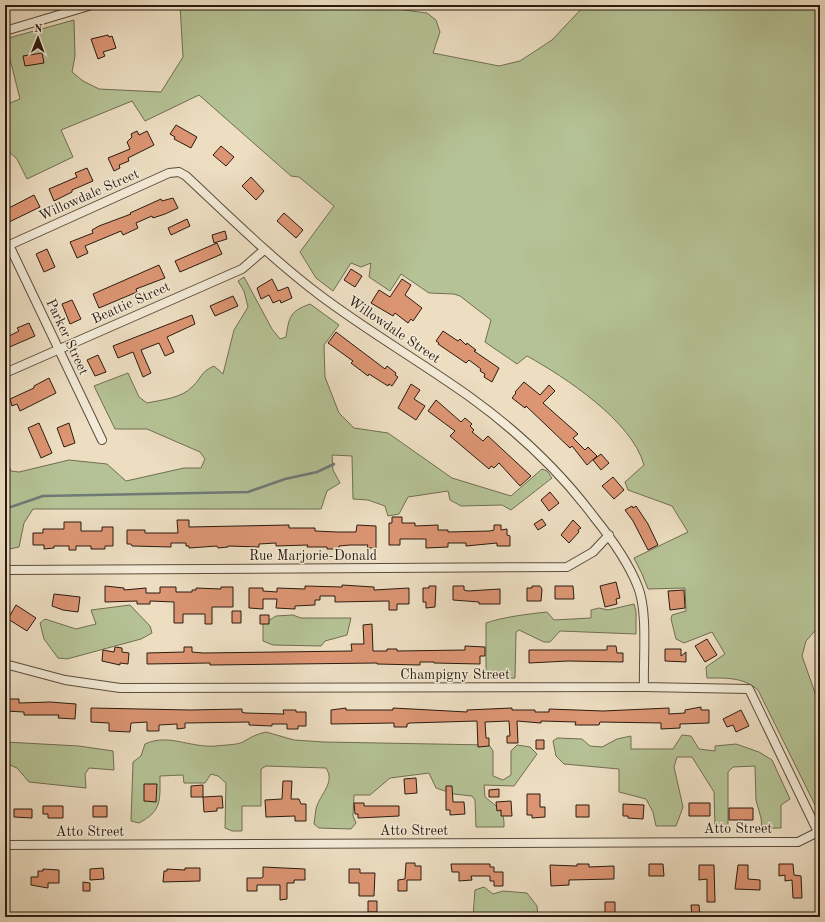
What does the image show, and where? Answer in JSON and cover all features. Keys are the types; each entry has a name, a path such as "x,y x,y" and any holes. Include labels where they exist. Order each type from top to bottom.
{"street":[{"path":"5,31 92,5"},
{"name":"Willowdale Street","path":"7,246 168,173 179,172 186,176 264,250 321,296 461,391 514,431 563,479 608,535 630,569 641,599 644,687"},
{"name":"Parker Street","path":"7,246 102,440"},
{"name":"Beattie Street","path":"5,373 242,268 264,250"},
{"name":"Rue Marjorie-Donald","path":"5,570 567,567 593,552 608,535"},
{"name":"Champigny Street","path":"5,664 65,680 120,688 644,687 749,689 819,834"},
{"name":"Atto Street","path":"5,845 798,842 819,834"}],"green space":[{"path":"180,5 396,5 404,10 427,13 436,20 440,32 433,53 499,66 520,61 552,40 585,5 820,5 820,625 806,641 802,656 820,707 820,815 758,690 740,680 728,678 707,678 706,667 725,654 712,632 684,643 676,639 671,619 672,615 686,611 685,588 648,589 634,558 688,532 672,506 628,490 625,482 644,465 637,449 626,432 612,417 578,388 527,356 517,364 485,342 491,320 460,296 454,294 429,293 401,274 390,291 369,277 371,263 361,267 351,263 333,291 316,278 300,252 334,206 299,177 291,176 199,95 145,121 132,101 61,130 73,157 27,179 17,159 5,148 5,105 20,99 5,39 74,20 75,56 72,72 83,81 99,89 161,92 183,57"},
{"path":"244,277 272,329 280,339 286,337 288,324 294,312 310,304 339,325 324,345 325,377 339,413 354,428 388,433 452,478 511,496 542,469 547,471 552,478 511,510 502,505 461,506 450,500 448,491 408,497 399,514 388,516 385,506 368,500 353,499 352,456 332,455 333,470 340,483 327,491 321,509 33,509 24,523 19,547 5,550 5,481 7,479 5,477 5,457 11,471 19,472 69,460 107,464 126,481 184,468 201,468 205,459 200,452 147,429 115,429 94,386 128,373 139,397 147,403 183,394 195,384 209,368 214,366 223,374 234,330 248,307 244,291 238,281"},
{"path":"634,604 636,612 636,634 560,631 550,642 544,642 519,630 516,632 515,678 486,678 486,623 508,617 547,612 554,620 591,618 591,610 599,608 608,610"},
{"path":"130,605 150,626 152,633 141,639 67,659 58,658 44,639 40,623 45,619 76,629 96,624 91,610"},
{"path":"293,615 301,618 351,618 347,635 325,641 321,646 273,645 263,641 263,624 276,616"},
{"path":"266,732 294,740 324,742 489,745 493,751 493,776 503,780 511,775 511,751 517,745 530,747 537,754 514,786 484,785 485,797 497,806 502,813 504,827 476,827 475,800 472,796 454,794 436,788 429,773 390,778 370,795 354,795 353,816 356,823 351,829 319,828 314,824 316,809 328,784 329,773 326,768 266,766 261,769 261,806 242,806 242,831 232,831 225,828 226,783 218,776 211,774 205,783 184,783 183,775 160,776 160,792 156,809 147,819 139,823 131,821 133,762 141,756 145,744 154,741 171,740 206,746 230,745 243,742"},
{"path":"682,735 691,736 699,749 715,751 715,746 736,744 759,752 772,760 790,799 781,805 781,828 762,828 756,800 755,766 733,767 728,772 728,827 715,827 714,792 692,757 677,757 674,767 683,807 676,826 656,826 653,812 646,799 619,792 619,769 564,764 556,756 553,741 557,738 582,739 590,746 602,747 617,739 631,736 631,749 673,749"},
{"path":"5,742 79,746 113,751 114,770 89,768 85,774 86,788 29,782 17,768 5,763"},
{"path":"484,887 493,894 503,891 527,893 537,906 538,917 473,917 475,890"}],"building":[{"path":"108,35 109,37 112,36 116,48 103,52 105,56 98,59 91,39"},
{"path":"42,53 44,63 25,66 23,56"},
{"path":"176,125 197,137 191,148 174,139 175,137 170,134"},
{"path":"137,131 139,135 147,131 154,145 128,158 129,161 119,165 120,168 114,171 108,158 130,149 127,142 132,137 131,134"},
{"path":"221,146 234,157 226,166 213,155"},
{"path":"87,168 93,181 72,190 72,192 54,201 49,189 77,177 75,173"},
{"path":"251,177 264,191 256,200 242,186"},
{"path":"34,195 40,207 5,224 5,210"},
{"path":"173,198 178,208 165,214 153,218 152,216 136,223 138,228 123,235 121,231 85,246 88,253 77,258 70,242 93,233 92,230 99,226 131,214 130,213 161,199 162,201"},
{"path":"284,213 303,230 296,238 277,221"},
{"path":"187,219 190,226 171,235 168,228"},
{"path":"225,231 227,239 214,243 212,235"},
{"path":"217,243 222,254 180,272 175,261"},
{"path":"47,249 55,267 44,272 36,254"},
{"path":"159,265 165,278 136,289 137,292 99,308 93,294"},
{"path":"351,269 362,276 355,287 344,280"},
{"path":"272,279 278,291 288,287 292,298 281,303 280,300 273,303 269,295 261,299 257,288"},
{"path":"402,279 411,285 405,295 422,308 413,321 411,319 408,323 395,313 393,316 371,303 379,290 390,297"},
{"path":"233,296 238,306 215,316 210,306"},
{"path":"72,300 81,319 70,324 62,304"},
{"path":"192,315 195,324 167,337 174,352 165,356 159,343 141,350 151,373 143,377 133,352 118,358 113,346"},
{"path":"29,323 35,336 5,349 5,338 19,331 17,328"},
{"path":"443,331 458,341 460,339 466,345 467,343 476,350 474,351 499,368 492,382 484,377 485,374 480,371 481,369 469,360 466,363 438,344 439,343 436,341"},
{"path":"336,332 385,369 387,366 396,373 395,375 398,377 392,386 389,384 388,386 369,374 368,376 351,363 353,361 328,343"},
{"path":"98,355 106,372 95,376 87,360"},
{"path":"49,378 56,393 20,411 17,404 12,406 10,399 34,388 34,386"},
{"path":"524,382 540,395 549,385 555,391 543,403 578,434 573,438 585,450 588,447 597,456 587,465 572,446 570,448 526,406 525,408 512,398"},
{"path":"411,384 420,390 414,399 425,406 416,420 398,408"},
{"path":"436,400 461,422 465,418 472,424 470,426 474,430 472,432 483,441 488,436 531,476 520,486 499,463 494,468 491,466 489,469 450,436 455,431 428,411"},
{"path":"39,423 52,453 41,458 28,428"},
{"path":"69,423 75,443 64,447 57,428"},
{"path":"601,454 609,463 601,470 593,460"},
{"path":"613,477 624,490 614,499 602,486"},
{"path":"550,492 559,503 549,511 541,500"},
{"path":"632,506 633,508 636,506 648,524 658,545 648,550 633,521 625,510"},
{"path":"392,517 402,517 402,523 415,523 415,526 438,525 438,530 448,530 448,532 490,531 494,530 494,525 501,525 501,530 507,529 507,535 510,536 510,546 497,546 497,543 466,546 466,543 448,543 448,547 426,548 426,539 400,539 400,545 389,545 389,523 392,523"},
{"path":"542,519 546,525 538,530 534,524"},
{"path":"177,520 189,520 189,527 289,525 289,528 315,528 315,531 337,532 356,532 357,525 376,526 376,548 367,548 368,545 350,545 339,546 339,549 327,549 327,547 307,547 308,545 276,546 276,543 259,544 259,547 228,546 218,548 217,546 189,548 189,546 186,546 186,543 171,543 171,547 132,546 131,544 127,544 127,530 145,530 145,533 178,533"},
{"path":"573,520 581,528 569,543 561,535"},
{"path":"64,522 81,522 81,531 102,531 102,527 113,527 113,546 105,546 105,549 91,549 91,546 76,546 76,550 69,550 69,546 54,546 54,548 44,549 44,545 33,545 33,533 43,533 43,529 64,529"},
{"path":"616,582 620,598 616,599 617,604 605,607 600,586"},
{"path":"342,585 374,587 374,590 409,588 409,604 397,604 397,610 389,610 389,601 335,602 335,596 320,596 320,600 315,600 315,605 295,606 295,609 276,608 277,599 263,599 263,609 249,608 249,588 263,588 263,591 277,592 277,588 305,589 305,586 342,587"},
{"path":"105,586 124,588 124,590 146,588 146,593 160,593 160,587 176,587 176,592 192,592 192,590 196,590 196,588 221,589 221,587 233,587 233,607 212,607 212,624 205,624 205,614 183,614 183,623 174,623 174,602 150,601 150,604 137,604 137,601 105,602"},
{"path":"429,586 436,586 435,607 426,608 426,602 423,602 423,588 429,588"},
{"path":"453,586 464,586 464,590 468,591 500,589 500,604 479,604 479,602 453,600"},
{"path":"532,586 540,586 542,589 541,601 527,601 527,588 532,588"},
{"path":"555,586 573,586 574,599 555,599"},
{"path":"684,590 685,608 670,610 668,591"},
{"path":"54,594 80,597 78,612 63,610 52,606"},
{"path":"16,605 36,618 27,631 8,619"},
{"path":"232,611 241,611 241,623 232,623"},
{"path":"260,615 269,615 269,624 260,624"},
{"path":"372,624 373,651 387,651 387,649 397,649 397,651 465,650 465,646 485,647 485,656 480,656 480,664 420,662 420,665 377,663 210,665 210,663 147,664 147,653 184,652 184,647 192,647 192,652 203,653 352,651 351,644 364,644 363,625"},
{"path":"707,639 717,655 705,662 695,646"},
{"path":"607,646 616,646 617,653 623,653 623,662 568,661 529,663 529,650 607,650"},
{"path":"115,647 122,648 122,652 129,653 128,664 120,663 120,665 102,661 103,650 114,652"},
{"path":"665,649 681,649 681,656 686,652 686,662 665,661"},
{"path":"5,699 19,699 19,703 50,702 76,704 75,719 58,718 59,715 24,715 24,712 5,711"},
{"path":"701,707 701,710 709,710 709,723 680,724 680,728 661,729 661,723 600,722 599,725 575,725 576,722 541,721 541,723 517,721 518,743 507,743 507,736 510,736 509,721 485,722 486,738 489,738 489,746 478,747 477,721 410,723 407,724 407,727 394,727 394,723 331,724 331,710 346,708 346,710 393,710 393,708 467,712 467,710 512,708 512,710 535,710 535,712 549,712 549,709 603,711 669,708 669,714 685,713 685,710"},
{"path":"91,708 190,710 242,709 242,712 245,713 284,714 283,710 296,710 296,712 306,712 306,726 298,726 298,729 287,729 287,724 272,724 272,726 249,725 249,722 185,723 185,728 177,729 177,724 159,725 159,731 147,731 147,722 131,723 130,732 109,731 109,723 91,722"},
{"path":"741,710 749,726 736,732 733,725 727,727 723,719"},
{"path":"536,740 544,740 544,749 536,749"},
{"path":"416,778 417,793 405,794 404,779"},
{"path":"283,781 292,781 291,799 299,799 301,804 306,804 306,821 295,821 295,816 266,817 265,800 282,799"},
{"path":"144,784 157,784 156,802 144,801"},
{"path":"203,785 203,797 191,797 191,786"},
{"path":"446,786 452,786 453,802 464,802 465,814 450,815 450,810 446,810"},
{"path":"499,789 499,797 489,797 489,790"},
{"path":"527,794 540,794 540,807 545,807 545,817 532,818 532,815 527,815"},
{"path":"222,796 223,808 217,808 217,811 204,812 203,797"},
{"path":"511,801 512,816 501,816 501,810 497,811 496,802"},
{"path":"354,803 364,803 364,806 399,806 399,816 358,818 358,814 355,814"},
{"path":"689,803 710,803 710,816 689,816"},
{"path":"623,804 644,805 643,819 628,818 628,816 623,816"},
{"path":"576,805 589,805 589,817 576,817"},
{"path":"43,806 63,806 63,818 48,818 48,814 43,814"},
{"path":"93,806 107,806 107,817 93,817"},
{"path":"729,808 753,808 753,820 729,820"},
{"path":"14,809 32,809 32,818 14,817"},
{"path":"406,863 415,863 415,866 421,866 421,880 407,880 407,891 398,891 398,880 405,879"},
{"path":"451,864 490,864 490,867 494,867 494,872 503,872 503,886 494,886 494,881 490,881 490,876 471,876 472,880 459,881 459,872 452,872"},
{"path":"577,864 589,864 589,867 614,866 614,879 569,880 569,885 551,886 550,865 577,866"},
{"path":"649,864 663,864 664,876 649,876"},
{"path":"779,864 793,864 794,875 801,876 802,898 793,898 792,880 785,881 785,875 779,876"},
{"path":"699,865 714,865 715,902 707,902 707,879 699,880"},
{"path":"738,865 748,865 748,879 760,880 760,890 735,889"},
{"path":"263,867 305,869 305,880 294,880 294,883 287,883 287,899 280,900 280,885 257,885 257,891 247,891 247,878 263,877"},
{"path":"103,868 104,879 90,880 90,869"},
{"path":"185,868 200,868 200,881 163,882 164,871 167,871 167,869 185,870"},
{"path":"43,869 59,870 59,883 48,883 48,888 31,885 31,877 38,877 38,871 43,871"},
{"path":"349,869 360,869 360,873 375,873 374,896 359,896 359,883 349,883"},
{"path":"83,882 90,883 90,891 83,891"},
{"path":"368,901 377,901 377,912 368,912"},
{"path":"605,902 615,902 615,913 605,913"},
{"path":"691,905 699,905 700,917 692,917"}],"waterway":[{"path":"5,509 43,496 248,492 285,479 317,472 334,464"}]}
